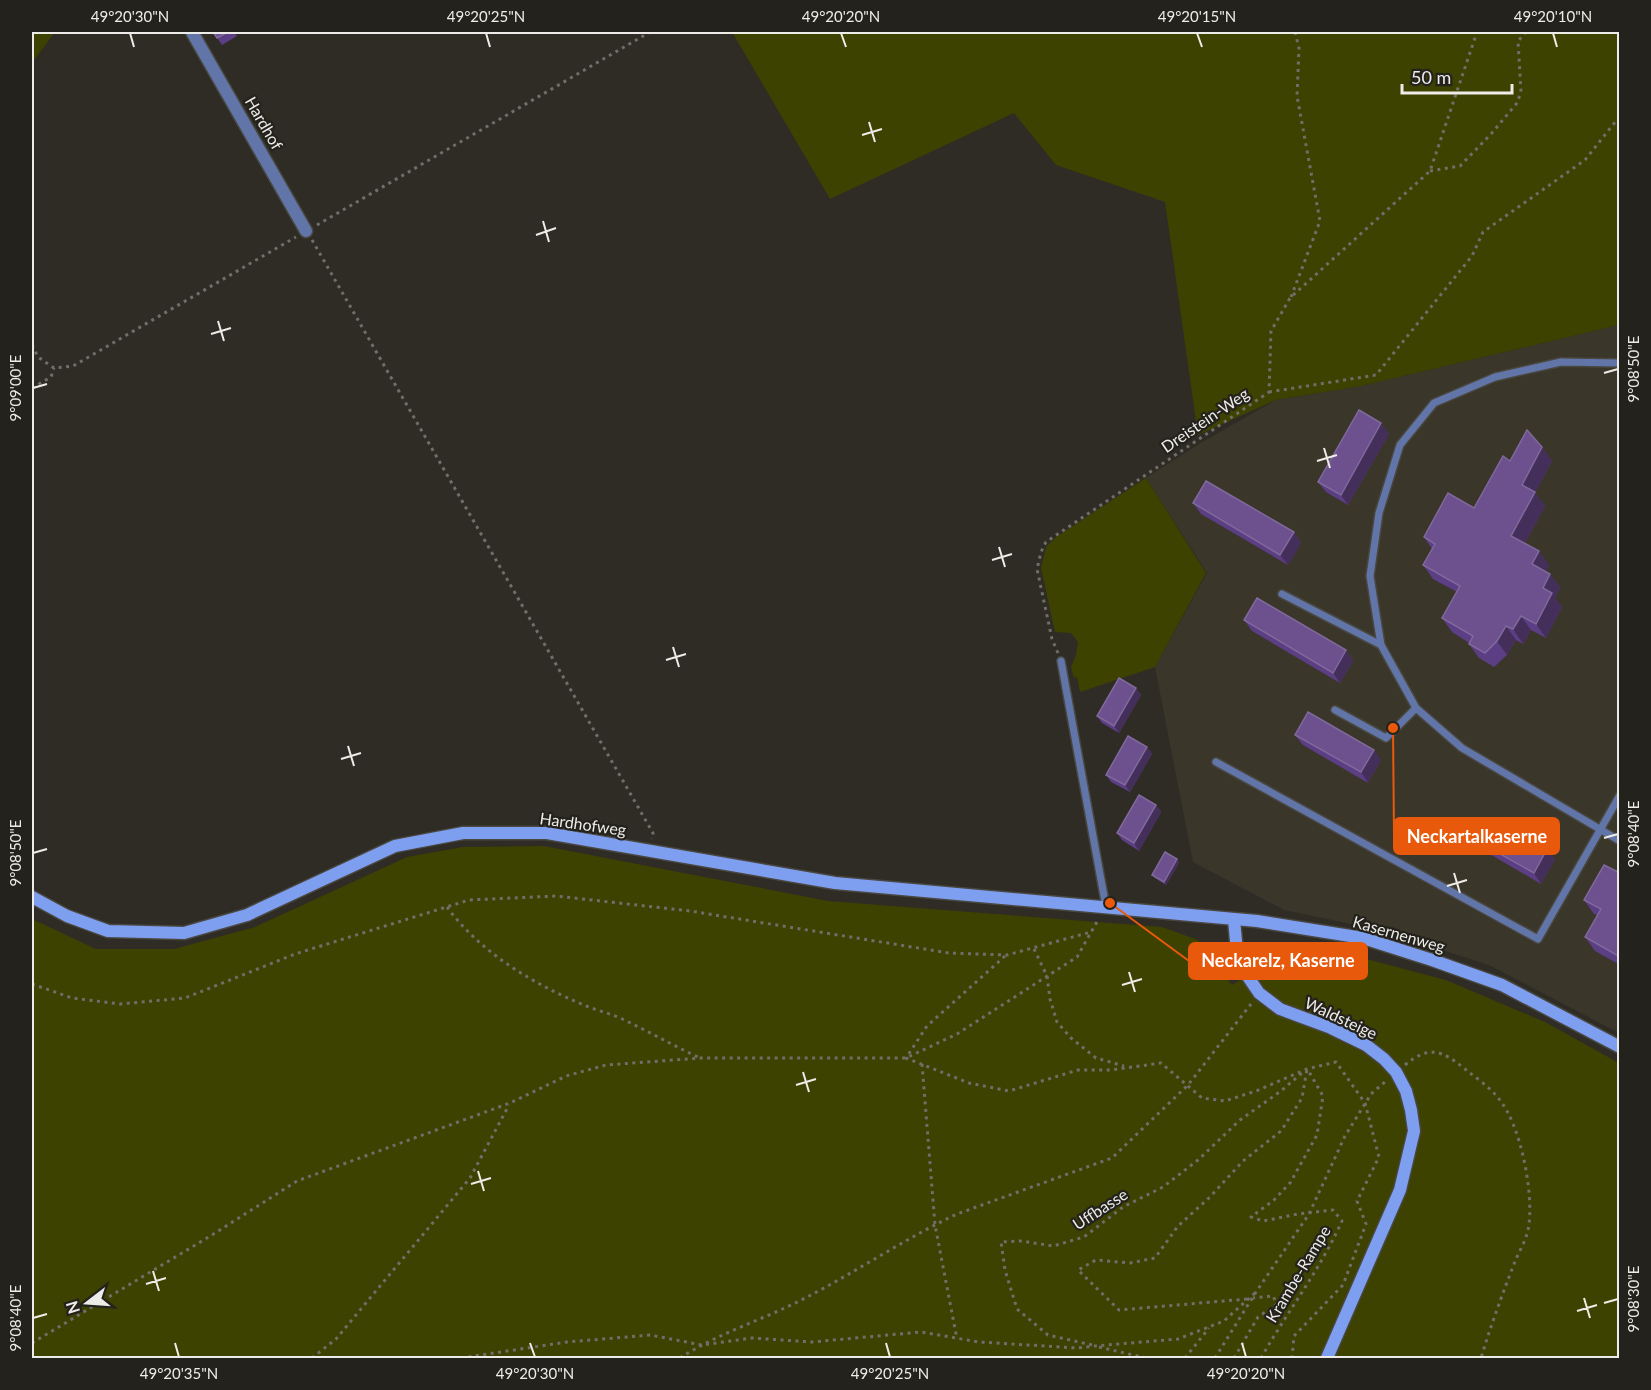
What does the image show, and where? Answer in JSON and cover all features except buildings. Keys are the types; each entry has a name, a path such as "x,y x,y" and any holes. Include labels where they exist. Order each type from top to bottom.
{"street":[{"name":"Hardhof","path":"192,32 306,231"},
{"name":"Hardhofweg","path":"32,897 67,916 108,931 184,933 248,915 395,846 463,833 547,833 835,883 1111,907"},
{"name":"Kasernenweg","path":"1111,907 1257,921 1363,938 1502,985 1620,1047"},
{"name":"Waldsteige","path":"1234,920 1238,962 1259,993 1280,1009 1331,1028 1366,1045 1396,1072 1406,1091 1414,1131 1400,1190 1328,1359"}],"lane":[{"path":"1620,363 1561,362 1495,377 1434,404 1400,445 1379,513 1370,576 1381,645 1416,708 1462,748 1620,841"},
{"path":"1282,594 1381,645"},
{"path":"1061,661 1111,907"},
{"path":"1335,710 1386,738 1416,708"},
{"path":"1216,762 1538,939 1620,795"}],"path":[{"path":"32,345 38,357 54,368 73,366 650,32"},
{"path":"1290,298 1320,221 1297,96 1299,48 1295,32"},
{"name":"Dreistein-Weg","path":"1061,661 1052,639 1037,569 1046,542 1269,392 1271,332 1290,298 1430,171 1477,32"},
{"path":"1430,171 1460,165 1491,134 1517,103 1521,92 1518,41 1527,32"},
{"path":"1269,392 1376,375 1446,291 1472,255 1483,232 1585,160 1620,116"},
{"path":"306,231 653,833 652,850"},
{"path":"32,388 51,376 54,368"},
{"path":"32,984 72,998 120,1004 185,998 295,954 469,900 556,896 690,910 949,953 1007,955 1091,932 1077,957 957,1034 906,1058"},
{"path":"447,907 457,921 488,950 529,978 580,1004 618,1017 701,1058"},
{"path":"1034,949 1047,976 1050,999 1058,1022 1071,1038 1095,1058 1127,1067"},
{"path":"906,1058 927,1026 1007,955"},
{"path":"680,1359 702,1345 807,1297 957,1214 1112,1158 1188,1085 1259,993"},
{"path":"1215,1359 1251,1298 1309,1212 1345,1136 1371,1094 1412,1059 1427,1052 1442,1053 1458,1063 1500,1099 1524,1153 1529,1205 1528,1230 1481,1359"},
{"path":"32,1343 297,1181 510,1103 566,1076 606,1065 701,1058 906,1058 969,1083 1009,1091 1078,1070 1111,1070 1161,1063 1202,1098 1225,1101 1256,1091 1307,1069 1336,1062 1365,1103 1378,1157 1357,1201 1366,1224 1343,1285 1294,1336 1292,1359"},
{"path":"921,1064 935,1225 957,1339"},
{"path":"1234,1359 1258,1317 1277,1304 1273,1296 1119,1310 1078,1270 1095,1260 1130,1263 1155,1258 1178,1226 1210,1197 1243,1161 1281,1131 1302,1098 1307,1069"},
{"name":"Krambe-Rampe","path":"1261,1359 1298,1302 1333,1242 1342,1221 1333,1210 1263,1221 1251,1217 1274,1200 1290,1183 1317,1135 1323,1096 1307,1069"},
{"name":"Uffbasse","path":"1146,1359 1048,1335 1017,1309 1005,1270 1001,1242 1021,1241 1053,1246 1084,1237 1123,1207 1163,1187 1198,1160 1240,1120 1307,1069"},
{"path":"312,1359 336,1339 470,1179 510,1103"},
{"path":"461,1359 567,1342 651,1335 702,1345 752,1338 812,1342 921,1332 990,1343 1077,1348 1178,1339 1224,1321 1251,1298"},
{"path":"1185,1359 1210,1326"}],"shaded area":[{"path":"32,32 55,32 32,63"},
{"path":"732,32 1619,32 1619,325 1361,386 1276,400 1198,435 1165,202 1056,165 1014,113 830,199"},
{"path":"1619,325 1619,1033 1489,965 1380,930 1284,910 1193,862 1155,667 1207,573 1146,478 1199,444 1276,400 1361,386"},
{"path":"1146,478 1206,573 1155,667 1080,692 1077,677 1074,678 1071,667 1078,642 1071,633 1055,632 1041,568 1046,547 1056,537"},
{"path":"544,846 828,901 1162,927 1198,940 1232,985 1257,970 1260,949 1275,944 1351,955 1446,980 1545,1022 1619,1063 1619,1358 32,1358 32,919 96,949 174,949 255,927 407,857 463,847"}],"place":[{"name":"Neckartalkaserne","path":"1393,728"},
{"name":"Neckarelz, Kaserne","path":"1110,903"}]}
